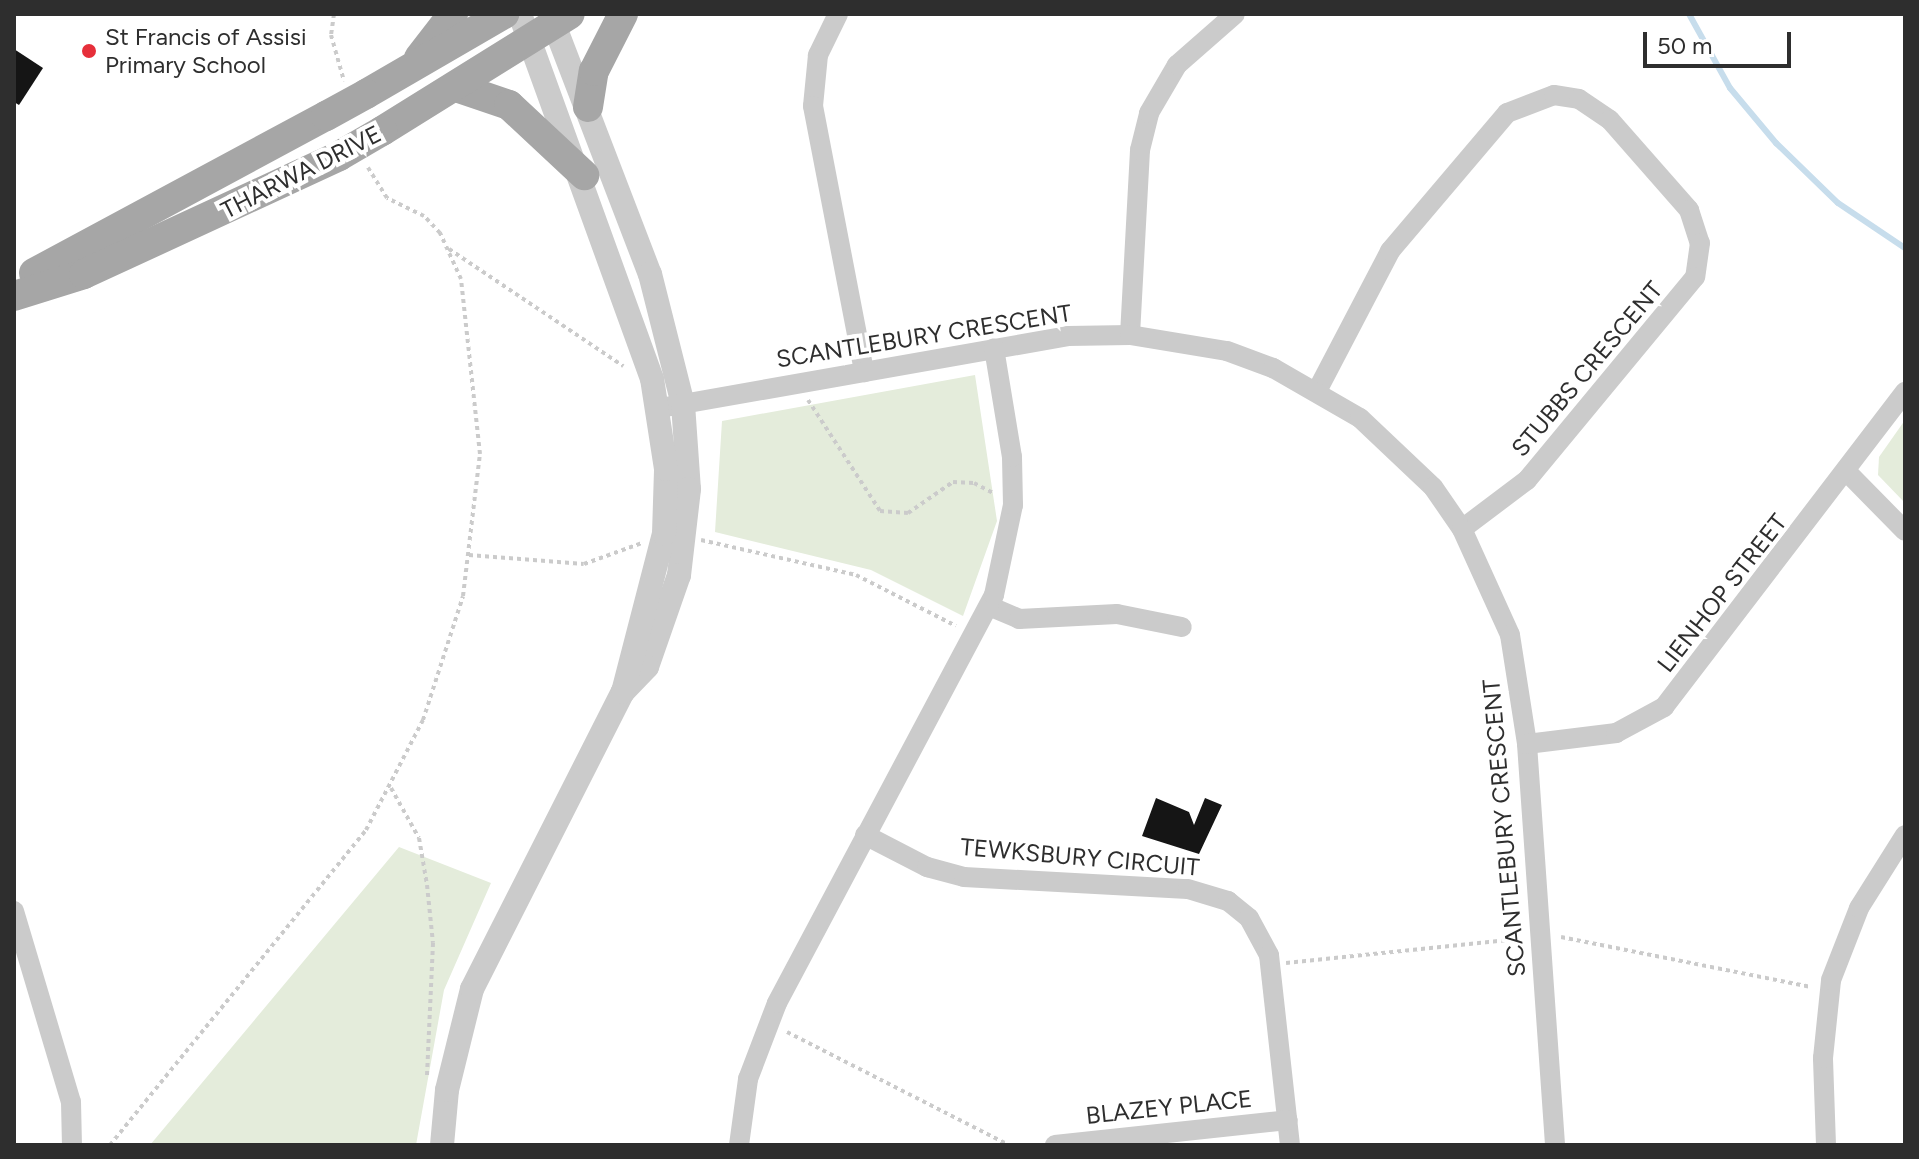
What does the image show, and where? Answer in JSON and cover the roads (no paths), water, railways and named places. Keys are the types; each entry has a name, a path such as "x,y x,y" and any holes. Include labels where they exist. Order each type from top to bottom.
{"main road":[{"path":"408,72 453,14"},
{"name":"THARWA DRIVE","path":"14,282 326,116 357,93 408,72 504,14"},
{"path":"588,107 594,71 623,14"},
{"name":"THARWA DRIVE","path":"14,296 84,274 339,156 459,88 546,22"},
{"path":"459,88 509,105 584,175"}],"street":[{"path":"838,14 818,55 813,106 864,372"},
{"path":"1130,335 1140,150 1149,113 1177,65 1235,14"},
{"path":"546,22 588,107 650,274 671,406 689,489 679,575 647,667 623,692"},
{"path":"442,1145 447,1090 472,989 623,692 662,545 671,406 649,370 584,175 546,22"},
{"name":"STUBBS CRESCENT","path":"1318,389 1390,251 1507,113 1554,95 1579,99 1610,120 1689,210 1700,243 1695,277 1527,480 1462,529"},
{"name":"SCANTLEBURY CRESCENT","path":"671,406 994,348 1130,335 1227,351 1318,389 1398,450 1462,529 1510,635 1527,744 1555,1145"},
{"path":"739,1145 758,1044 865,835 989,606 1012,508 1012,457 994,348"},
{"name":"LIENHOP STREET","path":"1527,744 1616,733 1664,707 1848,473 1905,392"},
{"path":"1848,473 1905,531"},
{"path":"989,606 1019,619 1117,614 1182,627"},
{"name":"TEWKSBURY CIRCUIT","path":"865,835 927,867 964,877 1188,889 1228,901 1249,918 1269,955 1290,1145"},
{"path":"1826,1145 1823,1058 1831,980 1859,908 1905,835"},
{"path":"14,911 71,1102 72,1145"},
{"name":"BLAZEY PLACE","path":"1055,1145 1288,1120"}],"waterway":[{"path":"1689,14 1730,88 1776,143 1838,203 1905,248"}],"place":[{"name":"St Francis of Assisi Primary School","path":"89,51"}]}
